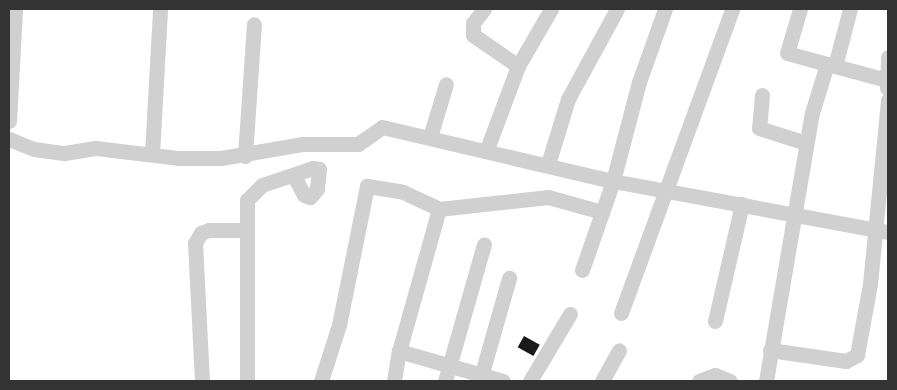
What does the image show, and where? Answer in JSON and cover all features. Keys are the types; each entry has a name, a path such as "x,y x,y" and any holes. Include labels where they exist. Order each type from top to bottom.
{"street":[{"path":"9,121 11,26 15,9"},
{"path":"152,154 160,9"},
{"path":"484,9 473,23 473,35 518,66"},
{"path":"487,149 518,66 551,9"},
{"path":"548,164 568,99 617,9"},
{"path":"582,270 613,181 639,82 665,9"},
{"path":"621,314 732,9"},
{"path":"800,9 787,53 887,80"},
{"path":"766,381 770,350 797,215 806,143 850,9"},
{"path":"245,156 254,24"},
{"path":"770,350 846,361 857,355 882,231 888,57"},
{"path":"430,137 446,84"},
{"path":"762,95 758,128 806,143"},
{"path":"9,139 34,149 64,153 96,148 179,158 245,156 302,144 358,144 382,127 487,149 613,181 666,189 882,231"},
{"path":"247,381 245,230 247,200 262,185 294,176"},
{"path":"321,381 340,325 367,186 403,192 439,209 548,197 602,212"},
{"path":"715,321 742,204"},
{"path":"394,381 399,351 439,209"},
{"path":"202,381 195,243 201,233 208,230 245,230"},
{"path":"445,381 484,244"},
{"path":"482,373 510,278"},
{"path":"530,381 570,314"},
{"path":"602,381 619,350"},
{"path":"399,351 482,373 503,381"},
{"path":"699,381 715,375 730,381"}],"building":[{"path":"524,336 540,345 533,356 518,347"}]}
